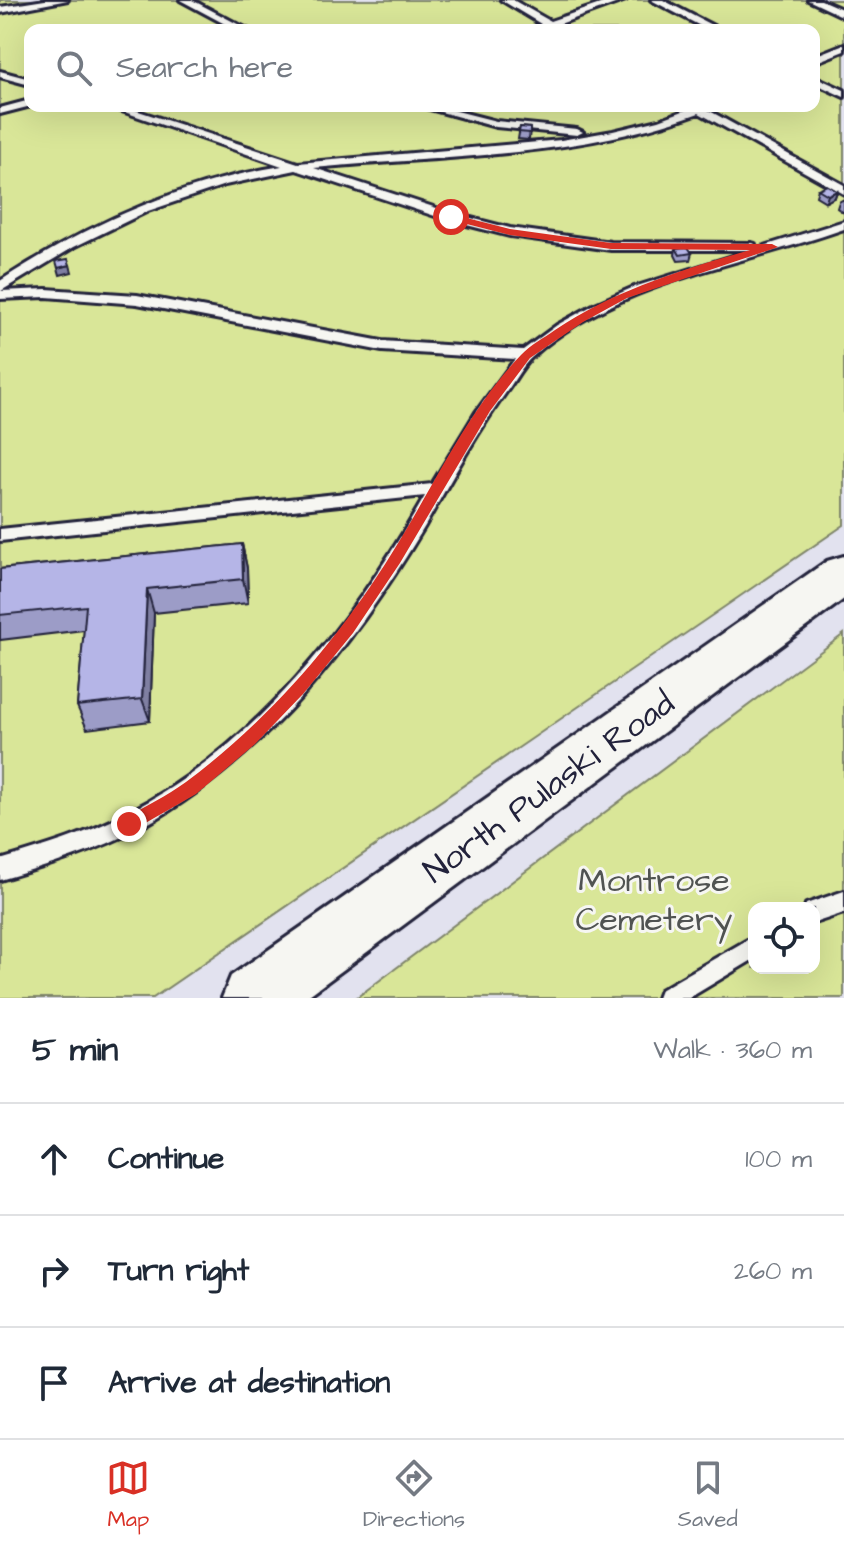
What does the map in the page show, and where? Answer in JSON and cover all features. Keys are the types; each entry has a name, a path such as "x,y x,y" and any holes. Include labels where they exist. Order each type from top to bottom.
{"main road":[{"name":"North Pulaski Road","path":"253,998 844,574"}],"lane":[{"path":"0,10 63,0"},
{"path":"185,0 232,24"},
{"path":"506,0 549,24"},
{"path":"561,24 621,0"},
{"path":"656,0 704,24"},
{"path":"813,0 844,14"},
{"path":"820,57 844,47"},
{"path":"0,74 24,80"},
{"path":"820,82 844,94"},
{"path":"0,111 24,105"},
{"path":"131,112 451,217 564,242 611,246 772,247"},
{"path":"448,112 496,124 611,134"},
{"path":"0,287 89,231 132,213 243,178 298,166 552,143 611,134 684,112"},
{"path":"710,112 844,190"},
{"path":"0,870 33,863 129,824 190,788 250,739 297,690 348,629 396,560 486,408 526,355 579,319 623,295 689,271 844,225"},
{"path":"0,295 46,290 115,294 360,343 425,352 526,355"},
{"path":"0,535 437,489"},
{"path":"820,910 844,902"},
{"path":"668,998 748,951"}],"green space":[{"path":"0,0 844,0 844,525 153,998 0,998"},
{"name":"Montrose Cemetery","path":"844,634 844,998 356,998"}],"building":[{"path":"520,127 530,128 530,133 519,132"},
{"path":"827,185 837,191 828,195 818,189"},
{"path":"688,247 692,253 680,255 676,248"},
{"path":"68,259 70,265 58,268 56,261"},
{"path":"242,544 243,579 147,589 142,699 77,706 86,606 0,615 0,569"}],"route":[{"path":"129,824 190,788 250,739 297,690 348,629 396,560 486,408 526,355 579,319 623,295 689,271 772,247 611,246 564,242 451,217"}]}
